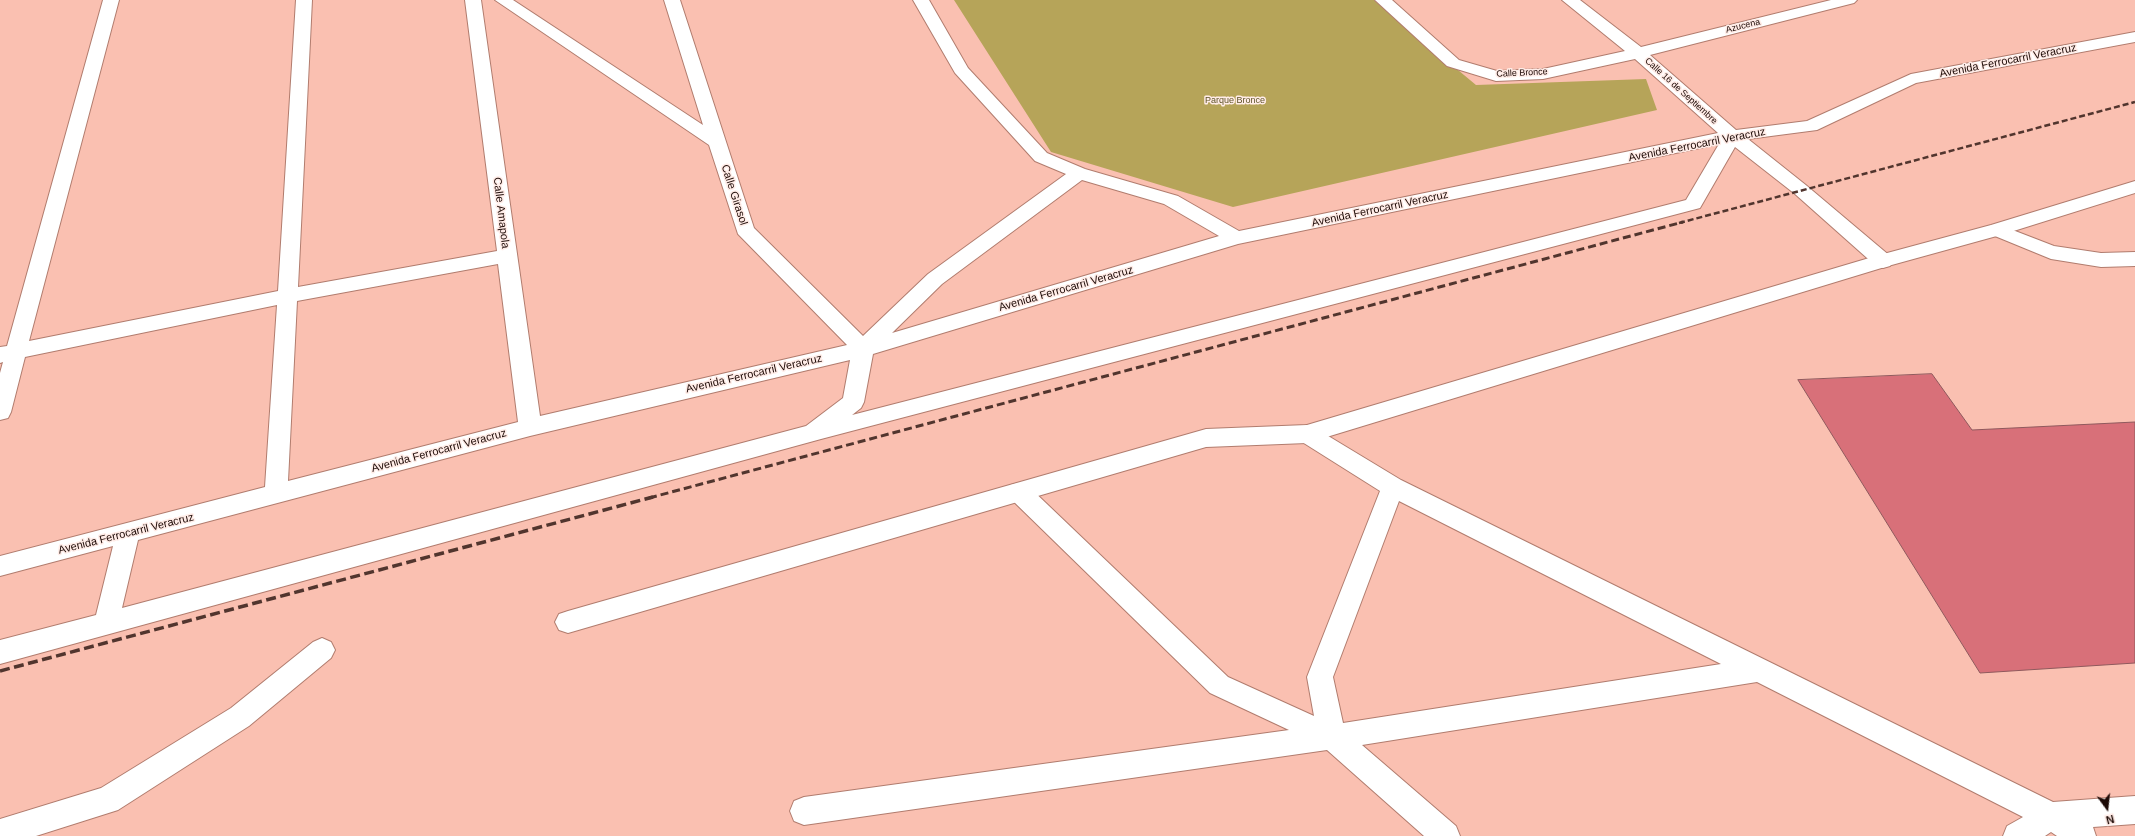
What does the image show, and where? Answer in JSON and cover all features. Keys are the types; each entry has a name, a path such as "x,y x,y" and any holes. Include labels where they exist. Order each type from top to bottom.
{"street":[{"path":"0,412 8,353 111,0"},
{"path":"276,495 304,0"},
{"name":"Calle Amapola","path":"473,0 530,427"},
{"path":"503,0 717,142"},
{"name":"Calle Girasol","path":"672,0 745,230 863,349"},
{"path":"921,0 961,70 1041,157 1079,173 1171,200 1236,238"},
{"name":"Calle Bronce","path":"1383,0 1453,63 1496,76 1543,74 1638,53"},
{"name":"Calle 16 de Septiembre","path":"1570,0 1638,53 1732,136 1801,190 1883,261"},
{"name":"Azucena","path":"1638,53 1849,0"},
{"name":"Avenida Ferrocarril Veracruz","path":"0,566 276,495 530,427 863,349 1236,238 1732,136 1811,126 1911,79 2135,37"},
{"path":"0,652 813,433 1693,204 1732,136"},
{"path":"813,433 853,402 863,349 935,279 1079,173"},
{"path":"568,622 1206,438 1307,434 1883,261 1997,230 2135,187"},
{"path":"1997,230 2051,252 2102,260 2135,259"},
{"path":"8,353 288,296 507,256"},
{"path":"1307,434 1393,488 2052,816 2082,836"},
{"path":"1332,736 1320,677 1393,488"},
{"path":"1019,492 1219,685 1332,736 1446,836"},
{"path":"106,624 128,533"},
{"path":"0,832 108,800 240,717 322,650"},
{"path":"804,811 1332,736 1757,670"},
{"path":"2017,836 2052,816 2135,810"}],"green space":[{"name":"Parque Bronce","path":"954,0 1374,0 1476,85 1646,79 1657,110 1233,207 1051,152"}],"building":[{"path":"1932,374 1972,430 2135,422 2135,663 1980,673 1798,380"}],"railway":[{"path":"1679,223 2135,102"},
{"path":"649,498 1683,222"},
{"path":"0,671 653,497"}]}
